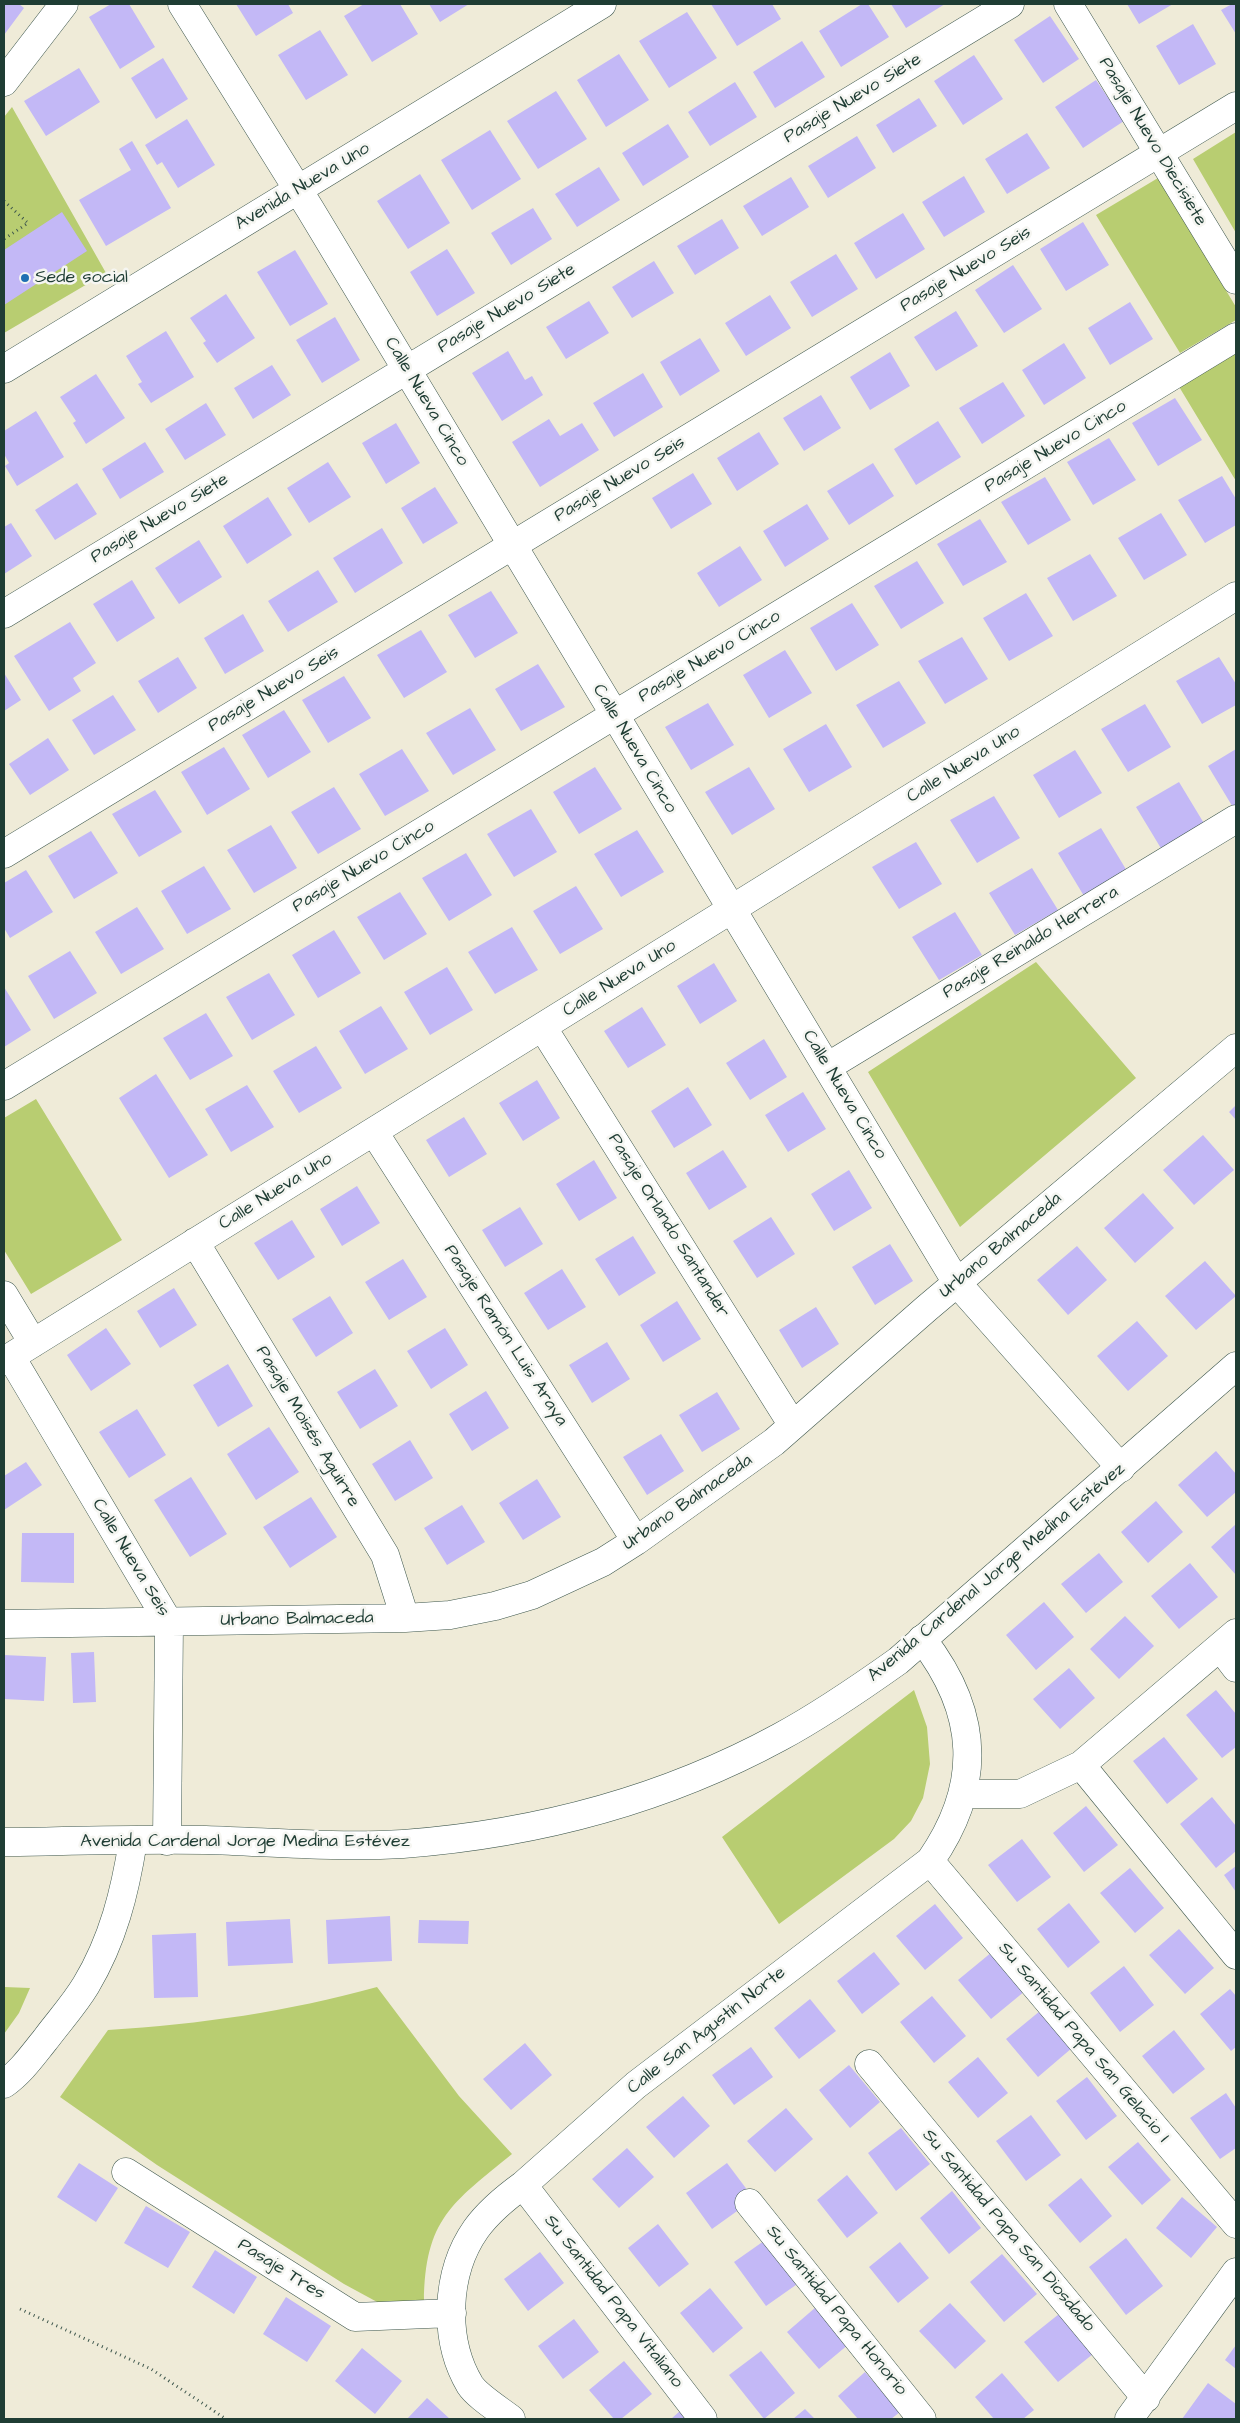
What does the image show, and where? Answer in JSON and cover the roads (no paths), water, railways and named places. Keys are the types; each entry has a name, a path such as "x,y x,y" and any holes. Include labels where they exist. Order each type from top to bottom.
{"street":[{"path":"4,82 64,4"},
{"name":"Calle Nueva Cinco","path":"182,4 298,189 957,1283 1121,1468"},
{"name":"Avenida Nueva Uno","path":"4,369 602,4"},
{"name":"Pasaje Nuevo Siete","path":"4,614 1010,4"},
{"name":"Pasaje Nuevo Diecisiete","path":"1068,4 1236,280"},
{"name":"Pasaje Nuevo Seis","path":"4,854 1236,106"},
{"name":"Pasaje Nuevo Cinco","path":"4,1086 1236,338"},
{"name":"Calle Nueva Uno","path":"16,1354 1235,598"},
{"name":"Pasaje Reinaldo Herrera","path":"827,1067 1236,819"},
{"name":"Pasaje Orlando Santander","path":"543,1028 792,1424"},
{"name":"Urbano Balmaceda","path":"4,1624 168,1623 405,1618 450,1615 495,1606 532,1595 603,1562 636,1541 774,1442 792,1424 957,1283 1236,1048"},
{"name":"Pasaje Ramón Luis Araya","path":"374,1132 636,1541"},
{"name":"Pasaje Moisés Aguirre","path":"195,1242 385,1555 405,1618"},
{"name":"Calle Nueva Seis","path":"4,1295 16,1354 168,1623 167,1841"},
{"name":"Avenida Cardenal Jorge Medina Estévez","path":"4,1842 204,1840 338,1846 401,1844 464,1838 527,1828 589,1813 650,1794 716,1768 779,1737 840,1701 898,1661 1236,1366"},
{"name":"Calle San Agustín Norte","path":"512,2419 471,2387 461,2364 454,2339 452,2313 457,2271 475,2231 505,2198 523,2185 636,2085 930,1861 948,1833 963,1794 967,1766 967,1737 961,1709 943,1668 922,1639"},
{"path":"963,1794 1020,1794 1081,1765 1228,1640 1236,1668"},
{"path":"1081,1765 1236,1955"},
{"path":"4,2084 30,2061 67,2013 98,1962 117,1918 127,1880 133,1841"},
{"name":"Su Santidad Papa San Gelacio I","path":"930,1861 1236,2224"},
{"name":"Su Santidad Papa San Diosdado","path":"869,2064 1146,2398"},
{"name":"Pasaje Tres","path":"126,2172 355,2317 452,2313"},
{"name":"Su Santidad Papa Vitaliano","path":"523,2185 703,2419"},
{"name":"Su Santidad Papa Honorio","path":"749,2203 922,2419"},
{"path":"1129,2419 1236,2272"}],"place":[{"name":"Sede social","path":"25,278"}]}
